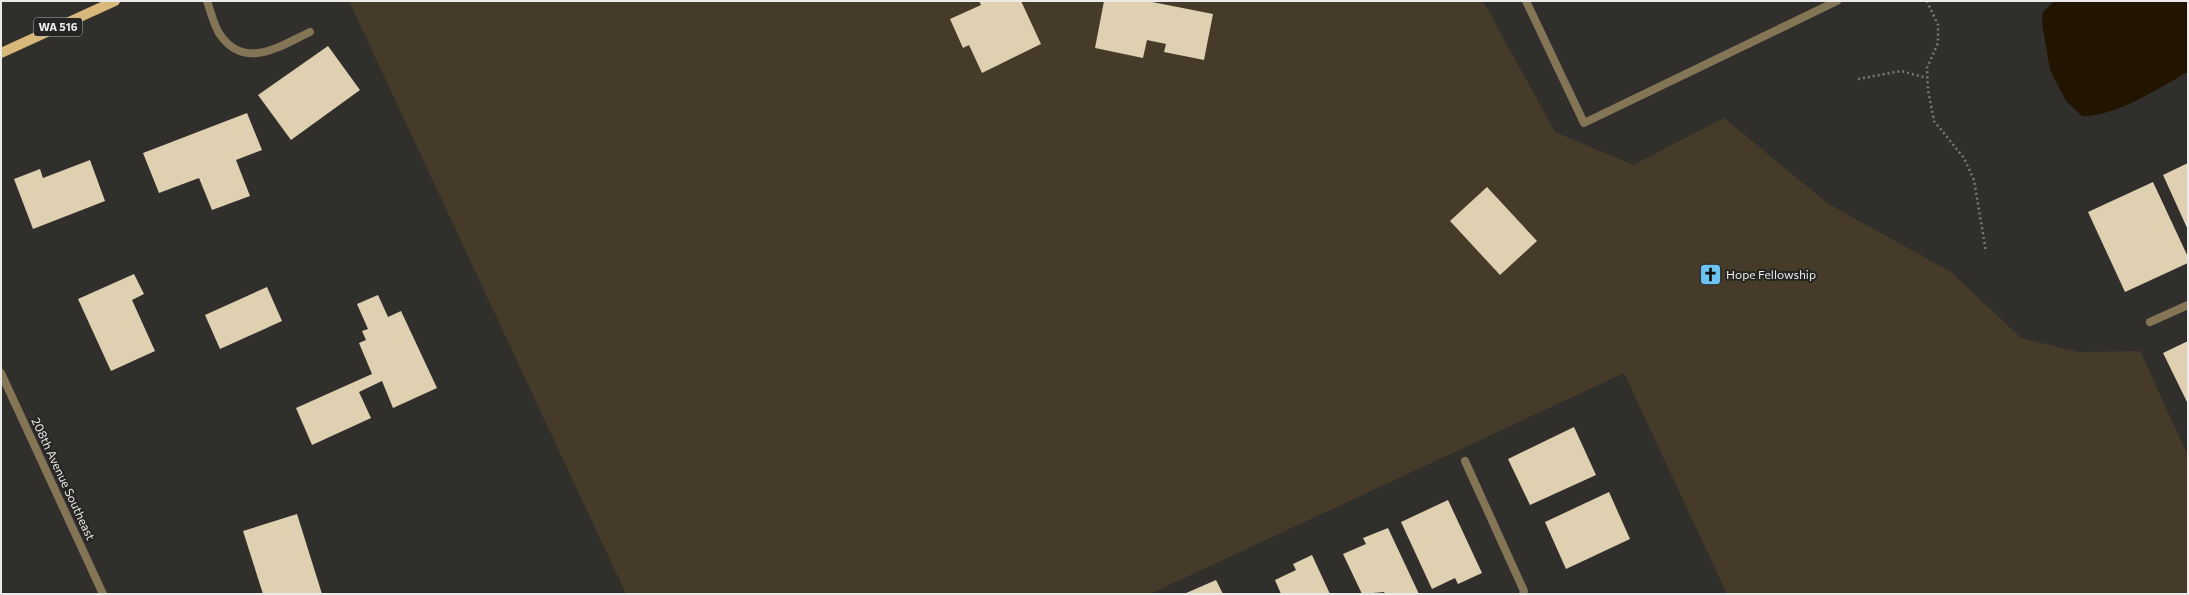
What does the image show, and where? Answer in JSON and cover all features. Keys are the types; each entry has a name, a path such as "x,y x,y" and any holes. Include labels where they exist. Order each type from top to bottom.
{"main road":[{"name":"WA 516","path":"1,53 115,1"}],"street":[{"path":"207,1 220,35 236,50 251,54 268,52 310,32"},
{"path":"1526,1 1584,123 1837,1"},
{"path":"2150,322 2188,305"},
{"name":"208th Avenue Southeast","path":"1,374 103,594"},
{"path":"1464,461 1524,591 1522,594"}],"path":[{"path":"1927,1 1938,25 1938,43 1927,68 1928,90 1934,121 1964,158 1974,180 1986,252"},
{"path":"1858,79 1901,71 1927,78"}],"shaded area":[{"path":"349,1 1483,1 1555,132 1633,165 1724,118 1827,203 1951,272 2021,338 2079,352 2140,351 2188,456 2188,594 1727,594 1624,373 1150,594 626,594"},
{"path":"2054,1 2188,1 2188,72 2123,107 2109,112 2082,116 2066,101 2050,70 2042,23 2043,12"}],"building":[{"path":"979,1 1021,1 1041,44 982,73 969,45 963,48 950,19 981,5"},
{"path":"1104,1 1147,1 1213,14 1204,60 1164,52 1166,44 1147,40 1143,58 1095,48"},
{"path":"328,46 360,90 291,140 258,95"},
{"path":"247,113 262,150 236,160 250,196 212,210 199,178 159,193 143,153"},
{"path":"90,160 105,201 33,229 14,179 40,169 43,178"},
{"path":"2188,163 2188,230 2163,175"},
{"path":"2153,182 2188,257 2188,263 2125,292 2088,212"},
{"path":"1487,187 1537,241 1500,275 1450,221"},
{"path":"134,274 144,294 132,300 155,351 111,371 78,299"},
{"path":"267,287 282,321 220,349 205,315"},
{"path":"378,295 388,317 401,311 437,388 393,408 382,381 359,392 371,418 312,445 296,408 372,374 359,343 366,340 362,331 368,329 357,304"},
{"path":"2188,341 2188,404 2163,353"},
{"path":"1574,427 1596,475 1530,505 1508,459"},
{"path":"1609,492 1630,539 1566,569 1545,522"},
{"path":"1448,500 1482,573 1458,584 1455,578 1432,589 1401,522"},
{"path":"297,514 322,594 263,594 243,531"},
{"path":"1388,528 1419,594 1385,594 1384,592 1362,594 1343,554 1366,544 1363,538"},
{"path":"1312,555 1330,594 1281,594 1275,580 1296,570 1293,564"},
{"path":"1216,580 1223,594 1184,594"}],"place":[{"name":"Hope Fellowship","path":"1710,275"}]}
